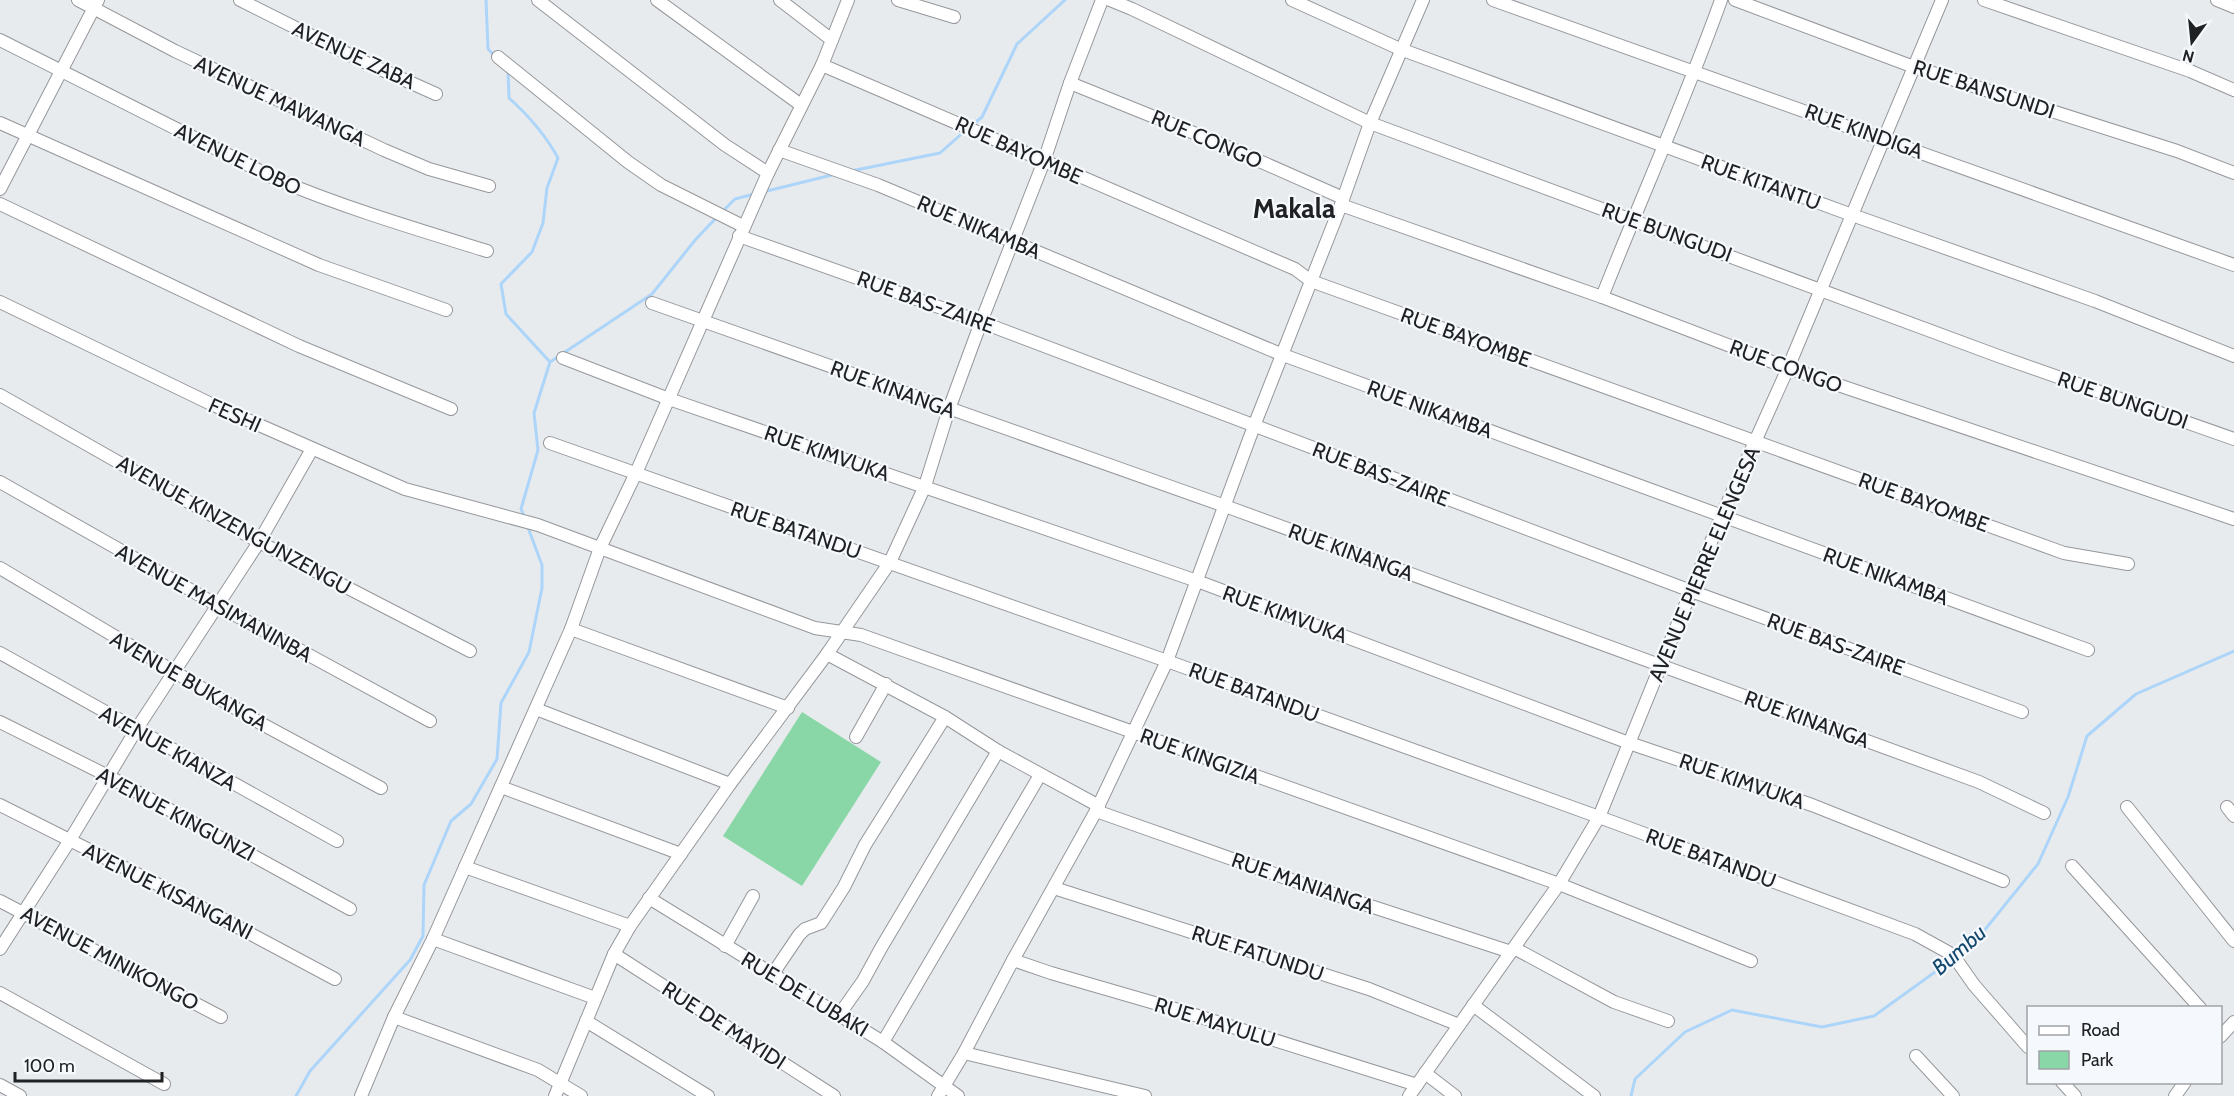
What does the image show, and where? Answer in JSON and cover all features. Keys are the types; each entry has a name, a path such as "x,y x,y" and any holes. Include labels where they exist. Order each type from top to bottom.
{"street":[{"name":"AVENUE MAWANGA","path":"78,0 95,4 175,51 384,150 429,169 489,186"},
{"name":"AVENUE ZABA","path":"240,0 360,60 436,94"},
{"path":"538,0 725,145 768,173"},
{"path":"657,0 801,105"},
{"path":"780,0 832,40"},
{"path":"364,1095 394,1017 433,939 571,629 600,548 669,399 741,231 822,65 848,0"},
{"path":"898,0 954,17"},
{"path":"555,1096 614,954 630,926 730,784 788,708 890,562 925,486 949,409 1044,162 1070,83 1102,0"},
{"name":"RUE BUNGUDI","path":"1110,0 1370,123 2001,357 2234,439"},
{"name":"RUE KITANTU","path":"1292,0 1400,49 1664,147 2095,301 2234,356"},
{"path":"941,1092 1097,808 1167,661 1370,123 1423,0"},
{"name":"RUE KINDIGA","path":"1493,0 2234,265"},
{"path":"1602,297 1695,71 1721,0"},
{"name":"RUE BANSUNDI","path":"1735,0 1914,67 2177,151 2234,173"},
{"name":"AVENUE PIERRE ELENGESA","path":"1409,1096 1559,884 1599,817 1722,515 1886,139 1942,0"},
{"path":"1984,0 2190,71 2234,90"},
{"path":"2217,0 2234,7"},
{"path":"0,189 95,4"},
{"name":"AVENUE LOBO","path":"0,40 276,179 369,214 488,251"},
{"name":"RUE BAS-ZAIRE","path":"498,57 660,185 741,231 1691,591 2022,712"},
{"name":"RUE BAYOMBE","path":"822,65 1295,269 1311,281 2064,553 2128,564"},
{"name":"RUE CONGO","path":"1070,83 1221,144 1342,201 1788,368 2234,519"},
{"path":"0,123 319,265 446,310"},
{"name":"RUE NIKAMBA","path":"779,150 878,185 1283,355 2088,650"},
{"path":"0,204 298,346 451,409"},
{"name":"FESHI","path":"0,302 126,364 405,489 538,525 600,548"},
{"name":"RUE KINANGA","path":"652,303 1225,506 1979,782 2044,813"},
{"name":"RUE KIMVUKA","path":"563,358 669,399 1197,581 1629,743 1812,805 2003,881"},
{"name":"AVENUE KINZENGUNZENGU","path":"0,394 260,542 470,651"},
{"name":"RUE BATANDU","path":"550,443 1167,661 1915,934 1956,959 1974,985 2027,1046"},
{"path":"0,949 70,840 136,730 260,542 312,449"},
{"name":"AVENUE MASIMANINBA","path":"0,482 217,605 430,721"},
{"name":"RUE KINGIZIA","path":"600,548 815,628 861,635 1559,884 1751,961"},
{"name":"AVENUE BUKANGA","path":"0,568 262,724 381,788"},
{"path":"571,629 788,708"},
{"name":"AVENUE KIANZA","path":"0,653 337,841"},
{"name":"RUE MANIANGA","path":"826,654 945,717 998,751 1097,808 1306,885 1512,950 1614,1002 1668,1021"},
{"path":"856,737 886,684"},
{"path":"536,709 730,784"},
{"path":"772,975 799,935 805,929 821,923 844,887 864,845 945,717"},
{"name":"AVENUE KINGUNZI","path":"0,722 108,777 350,909"},
{"path":"839,1015 863,981 998,751"},
{"path":"883,1042 1040,775"},
{"path":"501,787 681,854"},
{"name":"AVENUE KISANGANI","path":"0,805 335,979"},
{"path":"2127,807 2234,941"},
{"path":"2072,866 2198,1006"},
{"path":"465,867 630,926"},
{"name":"RUE FATUNDU","path":"1054,888 1369,989 1407,1002 1459,1025"},
{"path":"725,946 753,896"},
{"name":"RUE DE LUBAKI","path":"649,898 883,1042 941,1092 958,1096"},
{"name":"AVENUE MINIKONGO","path":"0,901 221,1017"},
{"path":"433,939 595,998"},
{"name":"RUE DE MAYIDI","path":"614,954 834,1096"},
{"name":"RUE MAYULU","path":"1013,960 1417,1085"},
{"path":"0,993 164,1084"},
{"path":"1473,1005 1594,1096"},
{"path":"394,1017 538,1070 581,1096"},
{"path":"586,1021 708,1096"},
{"path":"2225,1035 2234,1022"},
{"path":"964,1053 1145,1096"},
{"path":"1916,1056 1953,1096"},
{"path":"1425,1073 1455,1096"},
{"path":"2063,1084 2075,1096"},
{"path":"2175,1096 2184,1084"},
{"path":"0,1085 20,1096"}],"green space":[{"path":"802,712 881,762 802,886 723,836"}],"waterway":[{"path":"486,0 488,49 496,57"},
{"path":"971,126 982,117 1017,44 1065,0"},
{"path":"508,71 509,98 536,126 558,158 547,188 543,223 532,252 501,284 506,314 550,362"},
{"path":"851,171 940,153 966,130"},
{"path":"763,192 836,174"},
{"path":"722,212 735,199 754,194"},
{"path":"524,516 521,509 538,450 534,413 550,362 652,294 696,239 717,217"},
{"path":"296,1096 310,1071 410,960 423,936 424,885 451,821 471,804 497,759 501,703 529,652 542,588 542,565 527,525"},
{"name":"Bumbu","path":"1958,955 1975,942 2038,864 2068,797 2087,736 2136,694 2234,651"},
{"name":"Bumbu","path":"1631,1096 1635,1079 1685,1032 1732,1010 1822,1027 1874,1016 1953,959"}],"district":[{"name":"Makala","path":"1294,208"}]}
